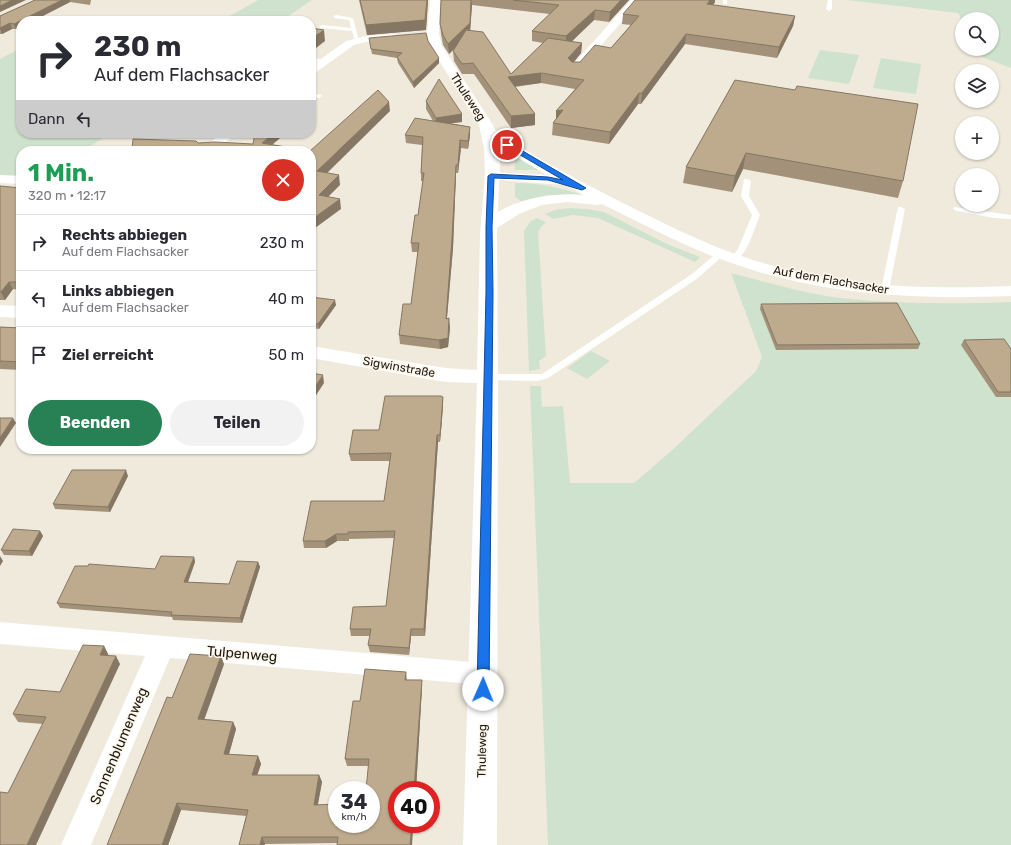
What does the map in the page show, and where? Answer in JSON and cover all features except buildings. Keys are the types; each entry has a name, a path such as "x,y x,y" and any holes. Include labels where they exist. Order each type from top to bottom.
{"street":[{"name":"Thuleweg","path":"434,0 433,34 436,46 470,97 489,132 492,158 489,227 480,845"},
{"path":"575,69 636,0"},
{"path":"419,35 433,34"},
{"path":"316,67 344,46 355,35 404,36"},
{"name":"Auf dem Flachsacker","path":"489,132 521,154 582,188 662,229 727,256 806,278 885,290 938,293 1011,292"},
{"path":"213,146 224,138"},
{"name":"Auf dem Flachsacker","path":"491,176 548,178 566,182 582,188"},
{"path":"0,179 16,180"},
{"name":"Auf dem Flachsacker","path":"489,227 503,215 521,206 551,198 595,200 616,205"},
{"path":"0,311 16,312"},
{"name":"Sigwinstraße","path":"316,353 445,375 488,377"},
{"name":"Tulpenweg","path":"0,633 483,674"},
{"name":"Sonnenblumenweg","path":"76,845 162,647"}],"lane":[{"path":"829,9 830,0"},
{"path":"322,27 355,35 351,19 336,16"},
{"path":"316,60 324,61"},
{"path":"488,377 538,378 545,376 695,276 727,256 742,250 756,215 745,196 747,181"},
{"path":"885,290 901,209"},
{"path":"973,212 994,216 1011,216"}],"green space":[{"path":"258,0 312,0 288,16 230,16"},
{"path":"847,0 1011,0 1011,68 980,56 999,56 999,12 955,13"},
{"path":"820,50 859,55 849,84 808,78"},
{"path":"16,51 16,138 103,138 91,146 16,146 16,176 0,175 0,59"},
{"path":"881,58 921,64 916,94 873,88"},
{"path":"519,157 543,170 515,170 515,159"},
{"path":"515,183 549,186 582,195 547,195 521,201 515,197"},
{"path":"570,208 604,212 667,244 700,257 695,262 598,218 573,215 553,219 545,214 555,210"},
{"path":"537,218 546,222 538,232 546,356 539,361 540,369 529,371 524,231 531,221"},
{"path":"731,273 805,292 850,299 930,303 1011,302 1011,845 548,845 530,386 541,386 542,407 563,406 570,483 634,483 670,452 756,371 762,357"},
{"path":"591,351 610,361 587,379 567,368"}],"route":[{"path":"483,690 489,227 491,176 548,178 566,182 582,188 507,145"}]}
